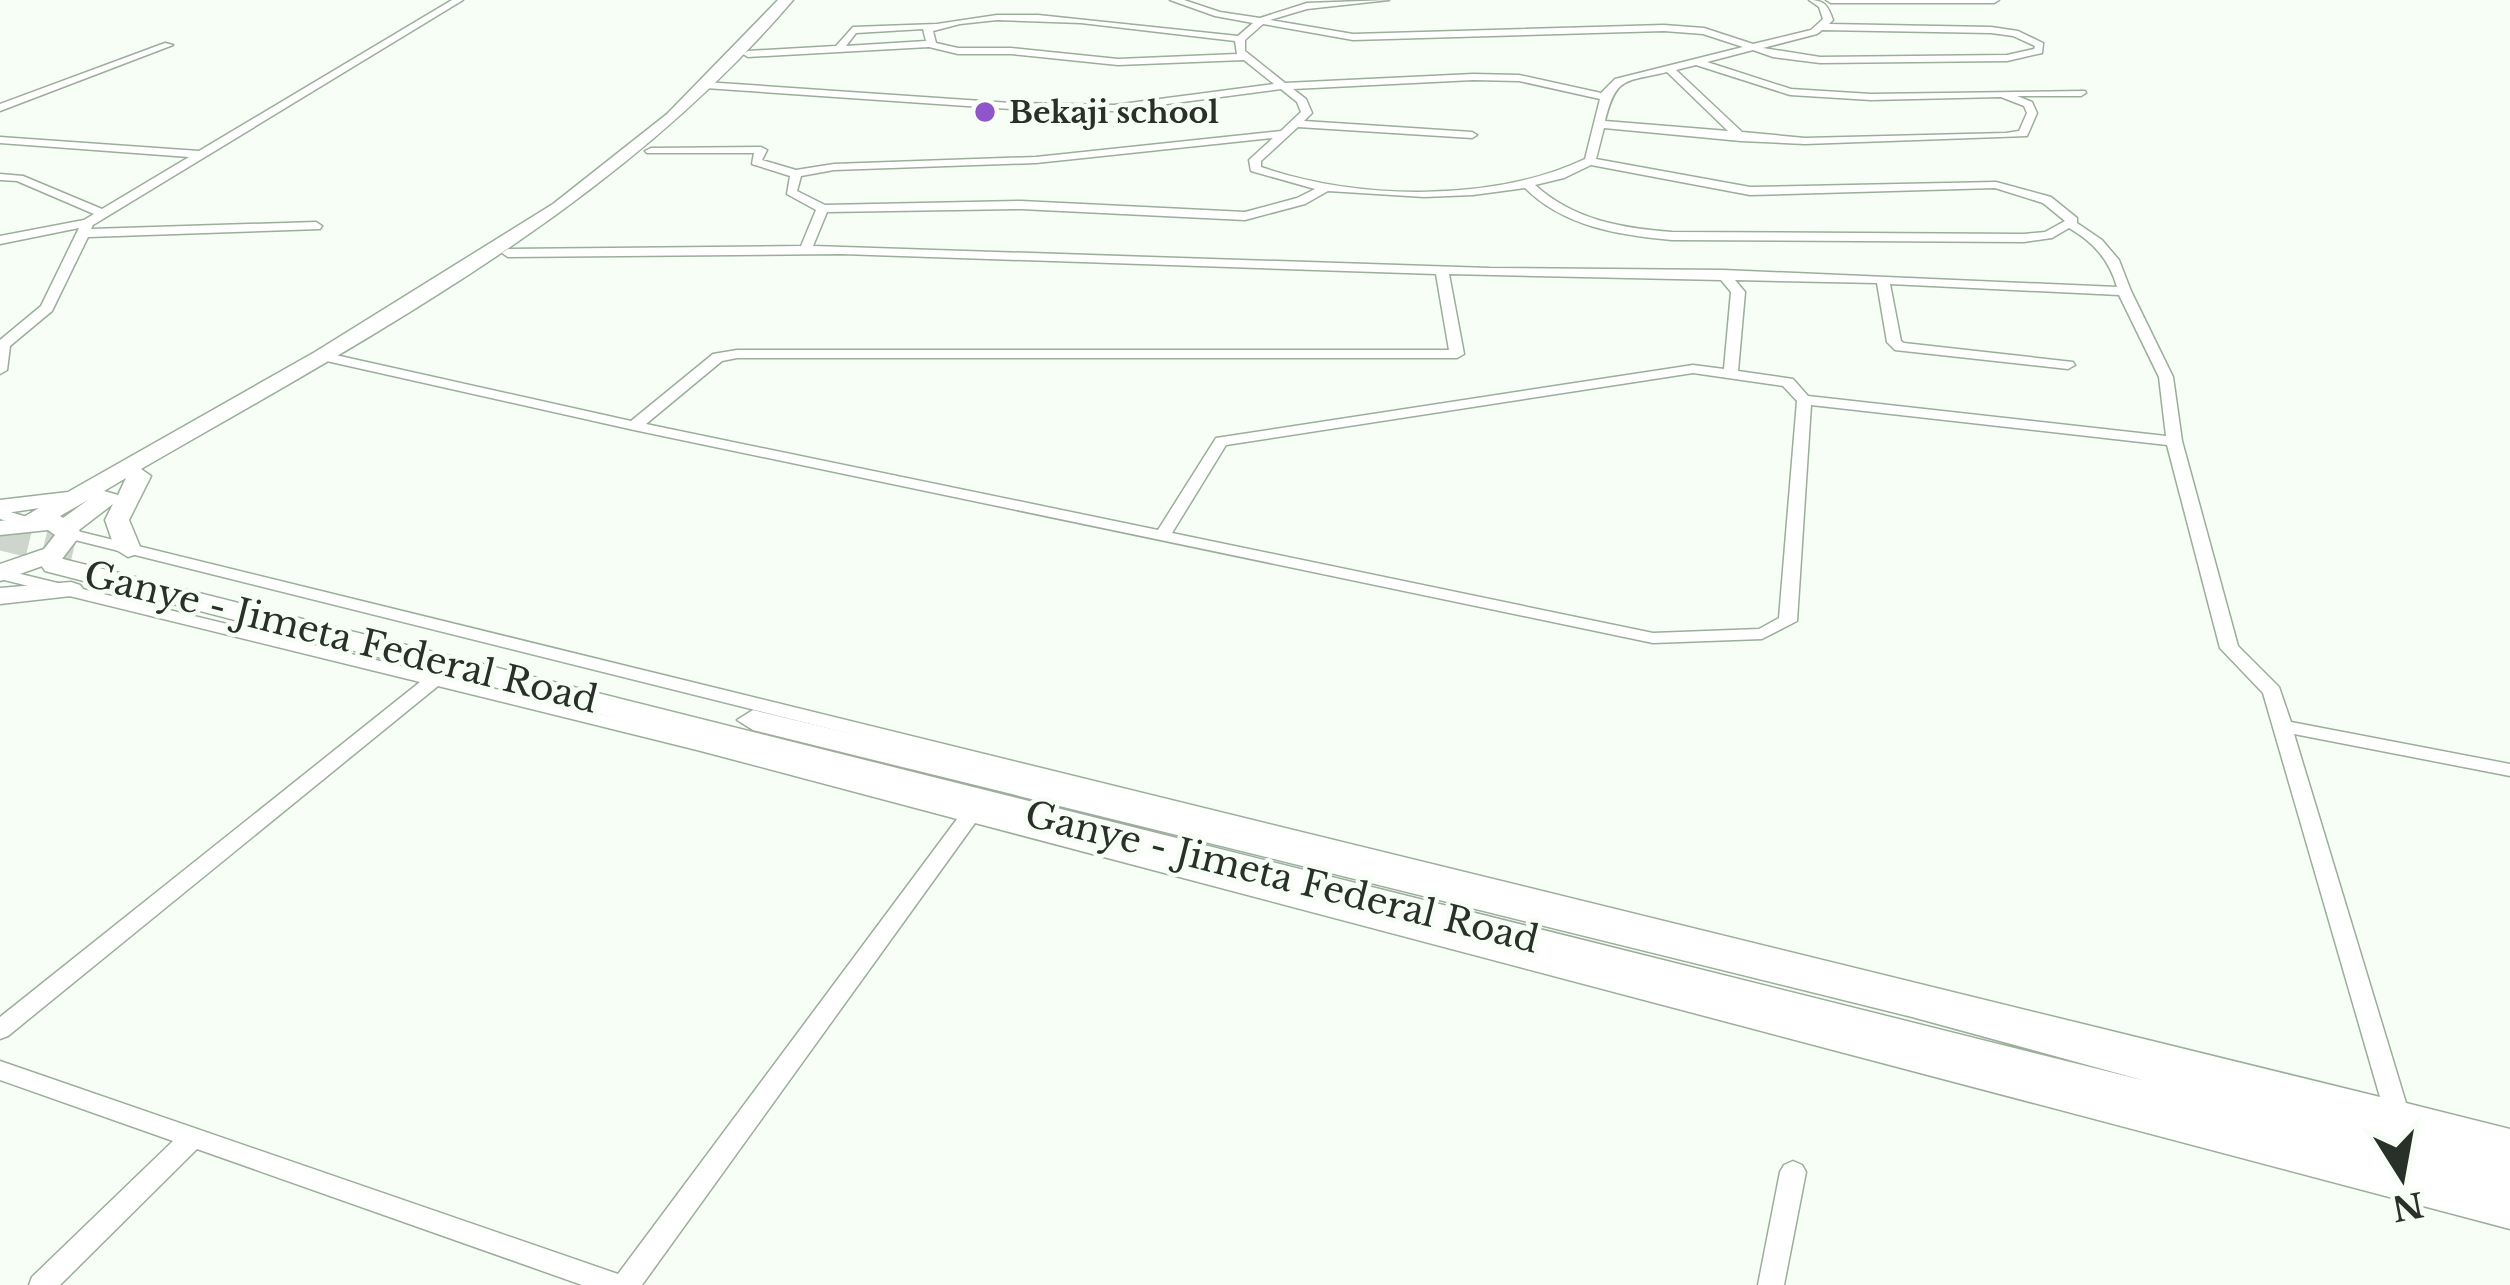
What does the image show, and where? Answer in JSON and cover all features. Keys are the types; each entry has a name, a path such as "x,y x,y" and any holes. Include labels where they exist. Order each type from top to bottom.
{"main road":[{"path":"0,528 30,522 100,487 508,253 651,151 786,0"},
{"path":"0,596 67,554 140,476 559,208 619,164 748,54 799,0"},
{"path":"128,549 117,520 140,476"},
{"path":"0,510 100,487"},
{"path":"30,522 67,554"},
{"path":"0,573 41,561 62,548 67,554"},
{"name":"Ganye - Jimeta Federal Road","path":"67,554 1912,1003 2510,1162"},
{"name":"Ganye - Jimeta Federal Road","path":"67,554 2510,1190"}],"street":[{"path":"0,370 2,345 47,308 86,228 103,214 458,0"},
{"path":"1174,0 1261,22 1384,38 1664,28 1704,32 1756,48 1794,57 1848,61 2006,58 2039,51 2040,45 2015,33 1991,30 1820,27 1756,48 1619,81 1605,97 1589,161"},
{"path":"1294,0 1308,7"},
{"path":"838,49 848,32 1061,18 1240,39 1261,22 1308,7 1384,0"},
{"path":"1814,0 1827,12 1820,27"},
{"path":"1831,0 1994,0"},
{"path":"931,44 928,29 935,26"},
{"path":"1240,39 1240,52 1302,101 1306,112 1255,160 1255,169 1274,178 1326,188 1464,192 1530,187 1554,181 1589,161 1750,191 1996,185 2047,200 2072,219 2071,224"},
{"path":"748,54 931,44 958,51 1034,52 1118,62 1245,57"},
{"path":"0,107 168,45"},
{"path":"1694,61 1763,87 1818,95 2081,92"},
{"path":"1668,67 1742,138"},
{"path":"713,85 1074,108 1147,107 1284,86 1502,77 1605,97"},
{"path":"1600,124 1805,141 2023,134 2032,113 2027,104 2002,94"},
{"path":"1297,124 1472,135"},
{"path":"651,151 756,148 762,152 758,164 796,174 835,166 1036,160 1284,134"},
{"path":"0,140 201,155"},
{"path":"796,174 790,192 823,209 1004,205 1245,216 1301,201 1326,188"},
{"path":"0,177 19,178 103,214"},
{"path":"1530,187 1567,213 1650,235 2024,238 2048,235 2071,224 2091,233 2123,280 2166,376 2174,441 2229,648 2272,691 2396,1111"},
{"path":"806,248 823,209"},
{"path":"0,240 86,228 316,226"},
{"path":"508,253 806,248 1442,270 1723,274 2124,291"},
{"path":"634,426 718,358 737,354 1457,354 1442,270"},
{"path":"1723,274 1738,292 1731,372"},
{"path":"1882,280 1894,342 1900,347 2068,365"},
{"path":"330,357 634,426 1653,638 1762,634 1788,621 1804,400"},
{"path":"1162,535 1221,441 1694,369 1788,382 1804,400 2174,441"},
{"path":"0,510 30,522"},
{"path":"0,573 67,554 128,549 2510,1139"},
{"path":"67,554 434,680 2510,1218"},
{"path":"0,1030 434,680"},
{"path":"2282,726 2510,770"},
{"path":"626,1285 969,817"},
{"path":"0,1070 616,1285"},
{"path":"42,1285 193,1137"},
{"path":"1771,1285 1793,1172"}],"tunnel":[{"path":"0,535 74,553"}],"place":[{"name":"Bekaji school","path":"985,112"}]}
